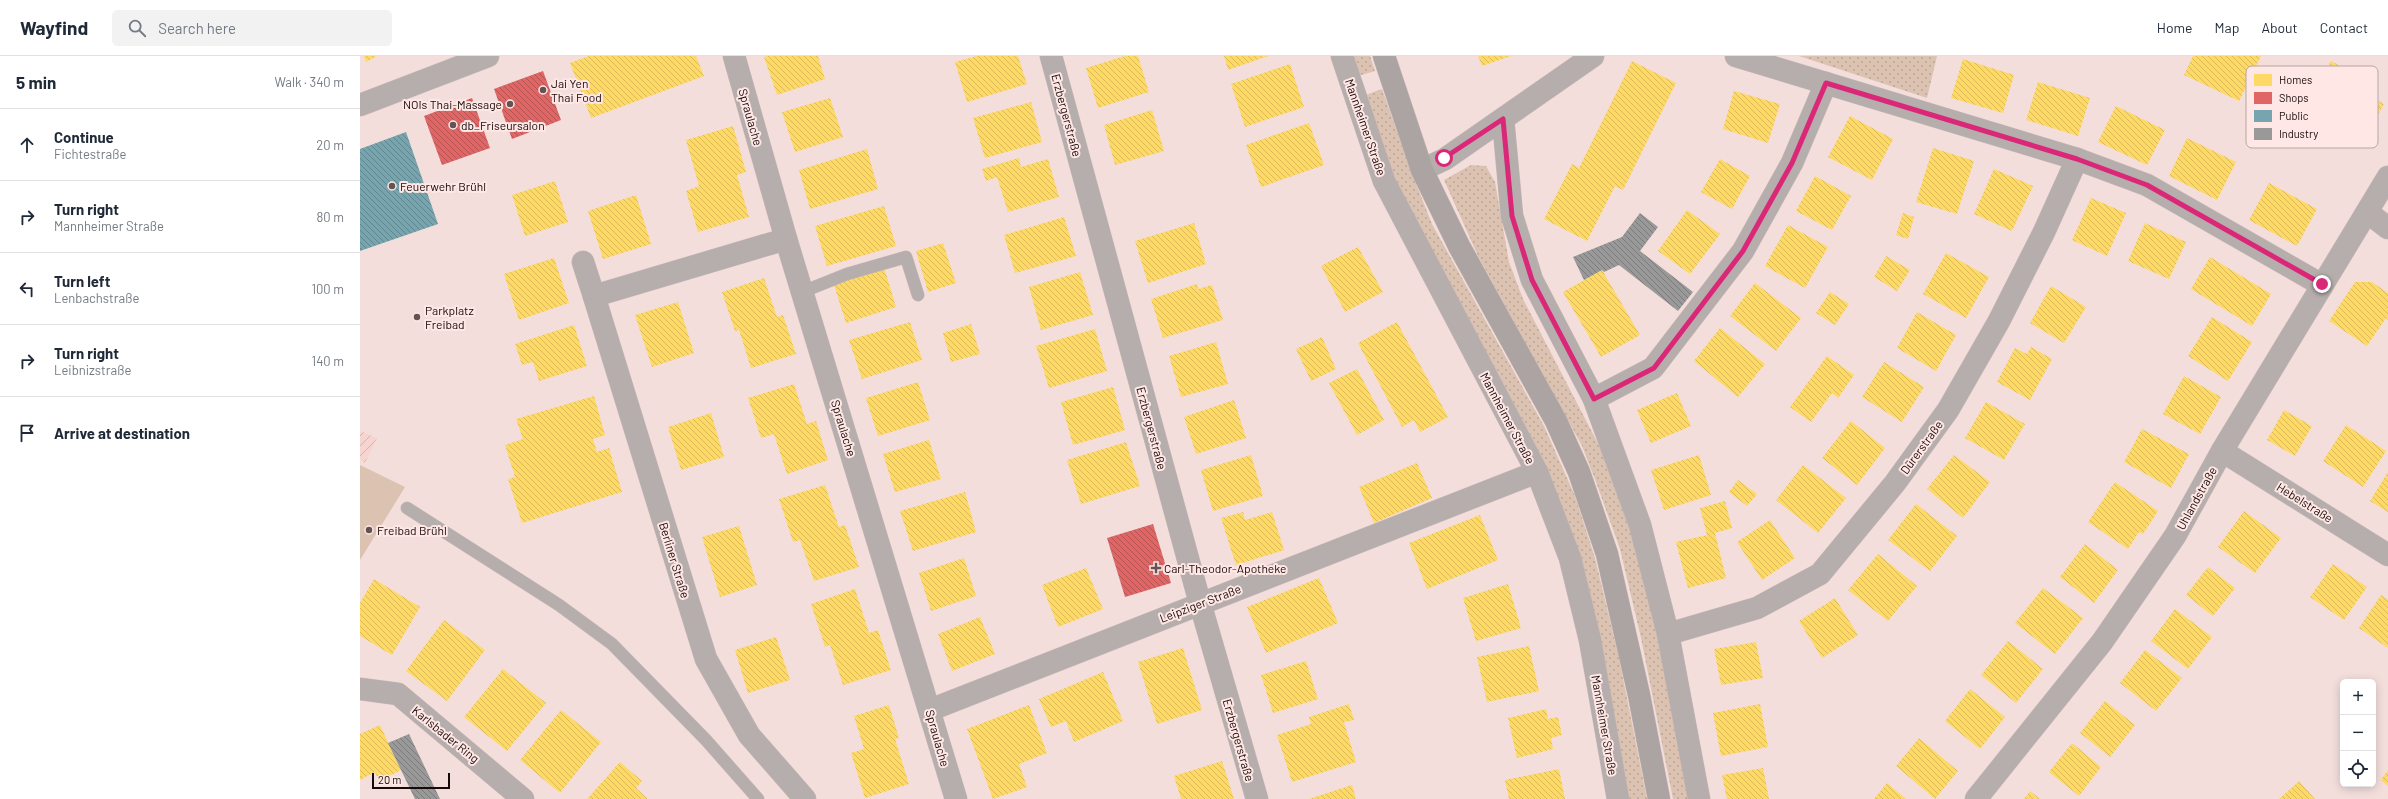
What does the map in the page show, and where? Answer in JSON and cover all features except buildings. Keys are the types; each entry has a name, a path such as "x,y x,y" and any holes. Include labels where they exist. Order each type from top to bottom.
{"main road":[{"path":"1384,56 1422,170 1459,246 1556,421 1579,472 1607,554 1639,695 1659,799"}],"street":[{"path":"360,105 461,60 488,56"},
{"name":"Spraulache","path":"734,56 786,239 956,799"},
{"name":"Erzbergerstraße","path":"1050,56 1200,603 1256,799"},
{"name":"Mannheimer Straße","path":"1342,56 1384,181 1537,472 1570,558 1590,640 1618,799"},
{"path":"1422,170 1444,158 1503,119 1593,56"},
{"path":"1736,56 2077,159 2147,185 2322,284"},
{"path":"1594,399 1654,368 1743,251 1792,163 1826,83"},
{"path":"1503,119 1512,216 1532,280 1594,399 1640,525 1668,634 1699,799"},
{"name":"Dürerstraße","path":"1668,634 1757,608 1820,574 1895,484 1948,410 2002,314 2044,232 2077,159"},
{"name":"Uhlandstraße","path":"1976,799 2102,642 2175,536 2222,451 2388,177"},
{"path":"2367,212 2388,228"},
{"path":"594,296 786,239"},
{"name":"Berliner Straße","path":"583,262 706,659 749,735 805,799"},
{"name":"Hebelstraße","path":"2222,451 2388,555"},
{"name":"Leipziger Straße","path":"930,710 1537,472"},
{"name":"Karlsbader Ring","path":"360,689 398,694 523,799"}],"lane":[{"path":"802,292 847,274 906,257 918,295"},
{"path":"407,508 559,605 612,644 706,740 758,799"}],"shaded area":[{"path":"1352,56 1370,56 1375,71 1358,76"},
{"path":"1799,56 1937,56 1927,98"},
{"path":"1382,89 1411,171 1432,224 1544,426 1575,496 1595,558 1619,658 1647,799 1628,799 1573,543 1395,185 1363,96"},
{"path":"1471,165 1486,166 1495,182 1509,262 1523,299 1605,457 1625,512 1650,600 1689,799 1673,799 1641,638 1620,549 1582,446 1478,256 1444,180"},
{"path":"360,431 377,438 365,463 360,460"},
{"name":"Freibad Brühl","path":"360,465 405,487 360,560"}],"place":[{"name":"Jai Yen Thai Food","path":"543,90"},
{"name":"NOIs Thai-Massage","path":"510,104"},
{"name":"db_Friseursalon","path":"453,125"},
{"name":"Feuerwehr Brühl","path":"392,186"},
{"name":"Parkplatz Freibad","path":"417,317"},
{"name":"Freibad Brühl","path":"369,530"},
{"name":"Carl-Theodor-Apotheke","path":"1156,568"}],"route":[{"path":"1444,158 1503,119 1512,216 1532,280 1594,399 1654,368 1743,251 1792,163 1826,83 2077,159 2147,185 2322,284"}]}
